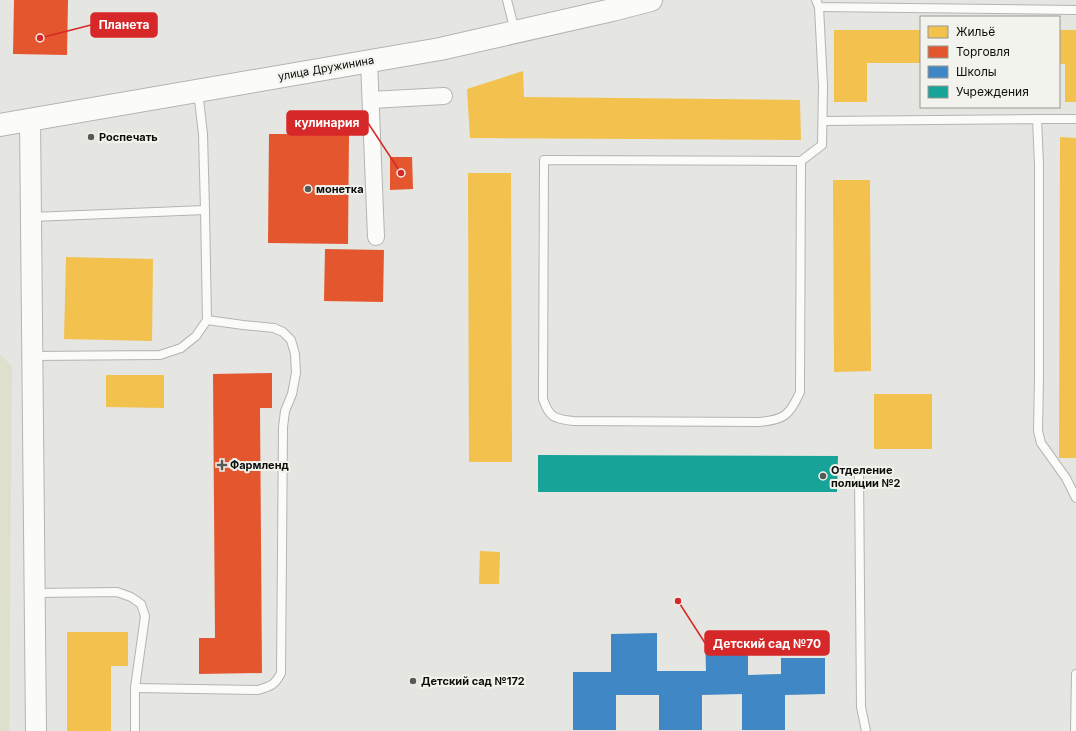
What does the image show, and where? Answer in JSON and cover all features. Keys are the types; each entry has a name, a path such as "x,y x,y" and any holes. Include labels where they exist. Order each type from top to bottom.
{"main road":[{"name":"улица Дружинина","path":"0,125 440,49 650,0"}],"street":[{"path":"369,61 376,238"},
{"path":"370,100 444,96"},
{"path":"30,119 36,731"}],"lane":[{"path":"507,0 515,31"},
{"path":"801,161 800,392 794,406 784,416 770,421 759,422 573,421 561,420 551,416 542,399 544,160 801,161 822,145 823,86 818,3 1076,10"},
{"path":"32,356 160,355 181,348 196,336 207,320 203,134 198,90"},
{"path":"1037,119 1039,196 1038,432 1041,443 1066,478 1076,498"},
{"path":"823,121 1076,119"},
{"path":"32,217 205,210"},
{"path":"135,688 258,690 269,687 276,682 281,672 282,427 285,411 292,394 296,373 295,354 291,340 283,332 274,328 243,326 207,320"},
{"path":"859,472 861,707 866,731"},
{"path":"34,593 117,592 131,597 141,604 145,616 135,688 135,731"},
{"path":"1075,731 1076,674"}],"green space":[{"path":"0,355 12,366 9,731 0,731"}],"building: Жильё":[{"path":"834,30 920,30 920,63 867,63 867,102 834,102"},
{"path":"1060,30 1076,30 1076,102 1065,102 1065,64 1060,64"},
{"path":"523,71 524,97 800,100 801,140 470,138 467,89"},
{"path":"1060,137 1076,138 1076,458 1059,458"},
{"path":"468,173 511,173 512,462 469,462"},
{"path":"833,180 870,180 871,371 834,372"},
{"path":"66,257 153,259 152,341 64,339"},
{"path":"106,375 164,375 164,408 106,407"},
{"path":"874,394 932,394 932,449 874,449"},
{"path":"480,551 500,552 499,584 479,584"},
{"path":"67,632 128,632 128,666 111,666 111,731 67,731"}],"building: Торговля":[{"path":"14,0 68,0 67,55 13,54"},
{"name":"монетка","path":"269,134 349,134 348,244 268,243"},
{"path":"390,157 412,157 413,189 390,190"},
{"path":"325,249 384,250 383,302 324,301"},
{"path":"272,373 272,408 260,408 262,673 199,674 199,638 215,638 213,374"}],"building: Школы":[{"path":"657,633 657,671 706,671 705,633 748,633 748,675 781,674 781,658 825,658 825,694 785,695 785,730 742,730 742,694 702,695 702,730 659,730 659,695 616,695 616,730 573,730 573,672 611,672 611,634"}],"building: Учреждения":[{"path":"538,455 838,456 837,492 538,492"}],"place":[{"name":"Планета","path":"40,38"},
{"name":"Роспечать","path":"91,137"},
{"name":"кулинария","path":"401,173"},
{"name":"монетка","path":"308,189"},
{"name":"Фармленд","path":"222,465"},
{"name":"Отделение полиции №2","path":"823,476"},
{"name":"Детский сад №70","path":"678,601"},
{"name":"Детский сад №172","path":"413,681"}]}
